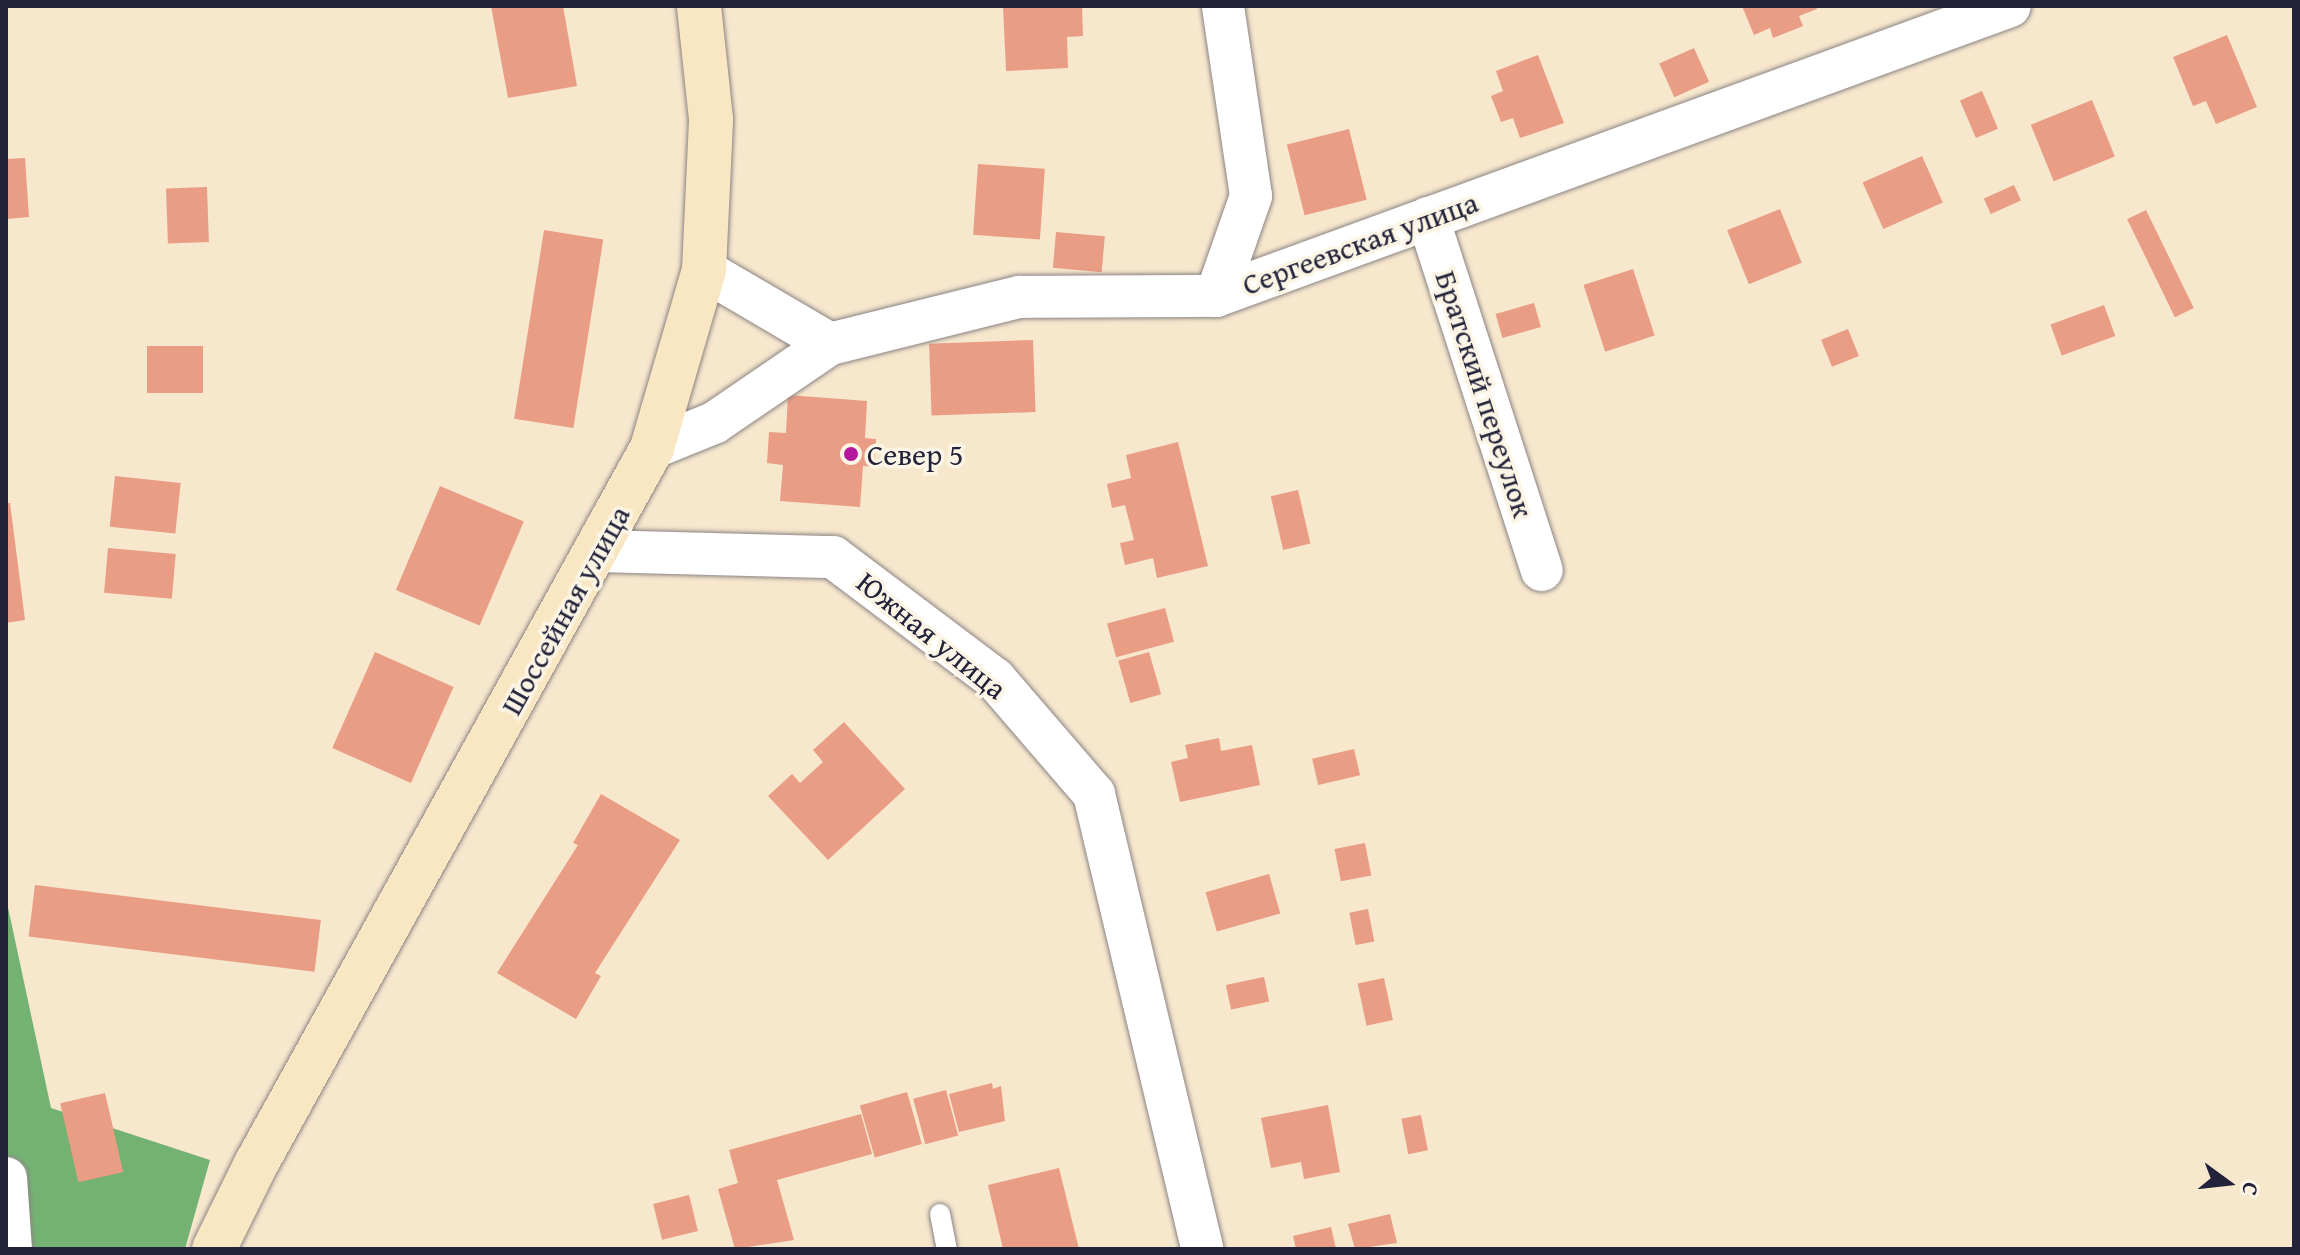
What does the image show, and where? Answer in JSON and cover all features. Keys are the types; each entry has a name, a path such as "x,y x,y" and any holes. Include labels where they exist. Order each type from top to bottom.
{"main road":[{"name":"Шоссейная улица","path":"220,1246 256,1164 599,551 652,448 704,270 711,119 699,6"}],"street":[{"path":"1216,296 1251,196 1223,6"},
{"name":"Сергеевская улица","path":"830,344 1019,297 1216,296 2010,6"},
{"name":"Братский переулок","path":"1428,218 1542,570"},
{"path":"652,448 714,423 830,344 704,270"},
{"name":"Южная улица","path":"599,551 833,557 995,679 1094,794 1202,1249"},
{"path":"6,1178 11,1249"}],"lane":[{"path":"940,1214 947,1249"}],"green space":[{"path":"6,898 51,1108 210,1160 185,1249 6,1249"}],"building":[{"path":"491,6 563,6 577,86 508,98"},
{"path":"1003,6 1082,6 1083,36 1067,37 1068,68 1006,71"},
{"path":"1742,6 1816,6 1817,9 1799,16 1803,26 1773,38 1770,28 1754,35"},
{"path":"2227,35 2257,107 2216,124 2206,101 2193,106 2173,57"},
{"path":"1694,48 1709,82 1674,97 1659,63"},
{"path":"1538,55 1564,123 1520,138 1513,118 1501,122 1491,96 1503,91 1496,71"},
{"path":"1982,91 1998,129 1976,138 1960,100"},
{"path":"2092,100 2115,157 2054,181 2031,125"},
{"path":"1349,129 1367,200 1305,215 1287,144"},
{"path":"1922,156 1943,203 1883,229 1863,182"},
{"path":"25,158 29,217 6,219 6,159"},
{"path":"978,164 1045,169 1040,240 973,235"},
{"path":"2014,185 2021,201 1991,214 1984,198"},
{"path":"207,187 209,242 168,243 166,188"},
{"path":"1780,209 1802,263 1749,284 1727,230"},
{"path":"2146,210 2194,308 2175,317 2127,219"},
{"path":"544,230 603,239 573,428 514,419"},
{"path":"1056,232 1105,236 1102,272 1053,268"},
{"path":"1633,269 1655,336 1605,352 1584,285"},
{"path":"1534,303 1541,327 1502,338 1496,314"},
{"path":"2104,305 2115,336 2062,356 2050,324"},
{"path":"1848,329 1859,356 1832,367 1821,340"},
{"path":"1033,340 1036,412 932,416 929,344"},
{"path":"147,346 203,346 203,393 147,393"},
{"path":"788,395 867,401 865,438 876,439 874,467 863,466 860,507 780,501 783,465 767,463 769,432 786,433"},
{"path":"1178,442 1208,566 1157,578 1153,558 1125,565 1120,543 1134,540 1125,505 1112,508 1107,484 1131,478 1126,455"},
{"path":"115,476 181,483 175,534 110,527"},
{"path":"440,486 524,522 480,626 396,590"},
{"path":"1298,490 1310,544 1283,550 1271,496"},
{"path":"6,503 10,503 25,620 6,623"},
{"path":"108,548 176,554 172,599 104,593"},
{"path":"1165,608 1174,642 1116,657 1107,624"},
{"path":"375,652 454,687 411,783 332,748"},
{"path":"1149,652 1161,694 1130,703 1118,661"},
{"path":"844,722 905,789 828,860 768,796 792,774 800,783 823,762 813,750"},
{"path":"1219,738 1221,751 1252,745 1260,785 1180,802 1171,762 1188,758 1185,745"},
{"path":"1354,749 1360,775 1318,785 1312,759"},
{"path":"601,794 680,840 595,973 601,976 576,1019 497,973 578,845 573,843"},
{"path":"1365,843 1371,875 1341,881 1335,849"},
{"path":"1269,874 1280,913 1217,932 1206,892"},
{"path":"35,885 321,920 315,972 29,937"},
{"path":"1368,909 1374,941 1356,945 1349,913"},
{"path":"1264,977 1269,1001 1231,1010 1226,985"},
{"path":"1384,978 1393,1020 1367,1026 1358,984"},
{"path":"992,1083 993,1089 1001,1086 1005,1121 959,1132 949,1094"},
{"path":"946,1090 958,1135 925,1144 913,1099"},
{"path":"907,1092 922,1144 875,1157 860,1106"},
{"path":"105,1093 123,1172 78,1182 60,1103"},
{"path":"1328,1105 1340,1172 1304,1179 1301,1162 1271,1168 1261,1118"},
{"path":"861,1114 872,1154 777,1180 794,1240 735,1249 718,1189 738,1183 729,1150"},
{"path":"1421,1115 1428,1150 1408,1154 1401,1119"},
{"path":"1059,1168 1079,1249 1003,1249 988,1185"},
{"path":"689,1195 698,1231 662,1240 653,1204"},
{"path":"1390,1214 1397,1243 1355,1249 1348,1224"},
{"path":"1331,1227 1336,1249 1296,1249 1293,1236"}],"place":[{"name":"Север 5","path":"851,454"}]}
